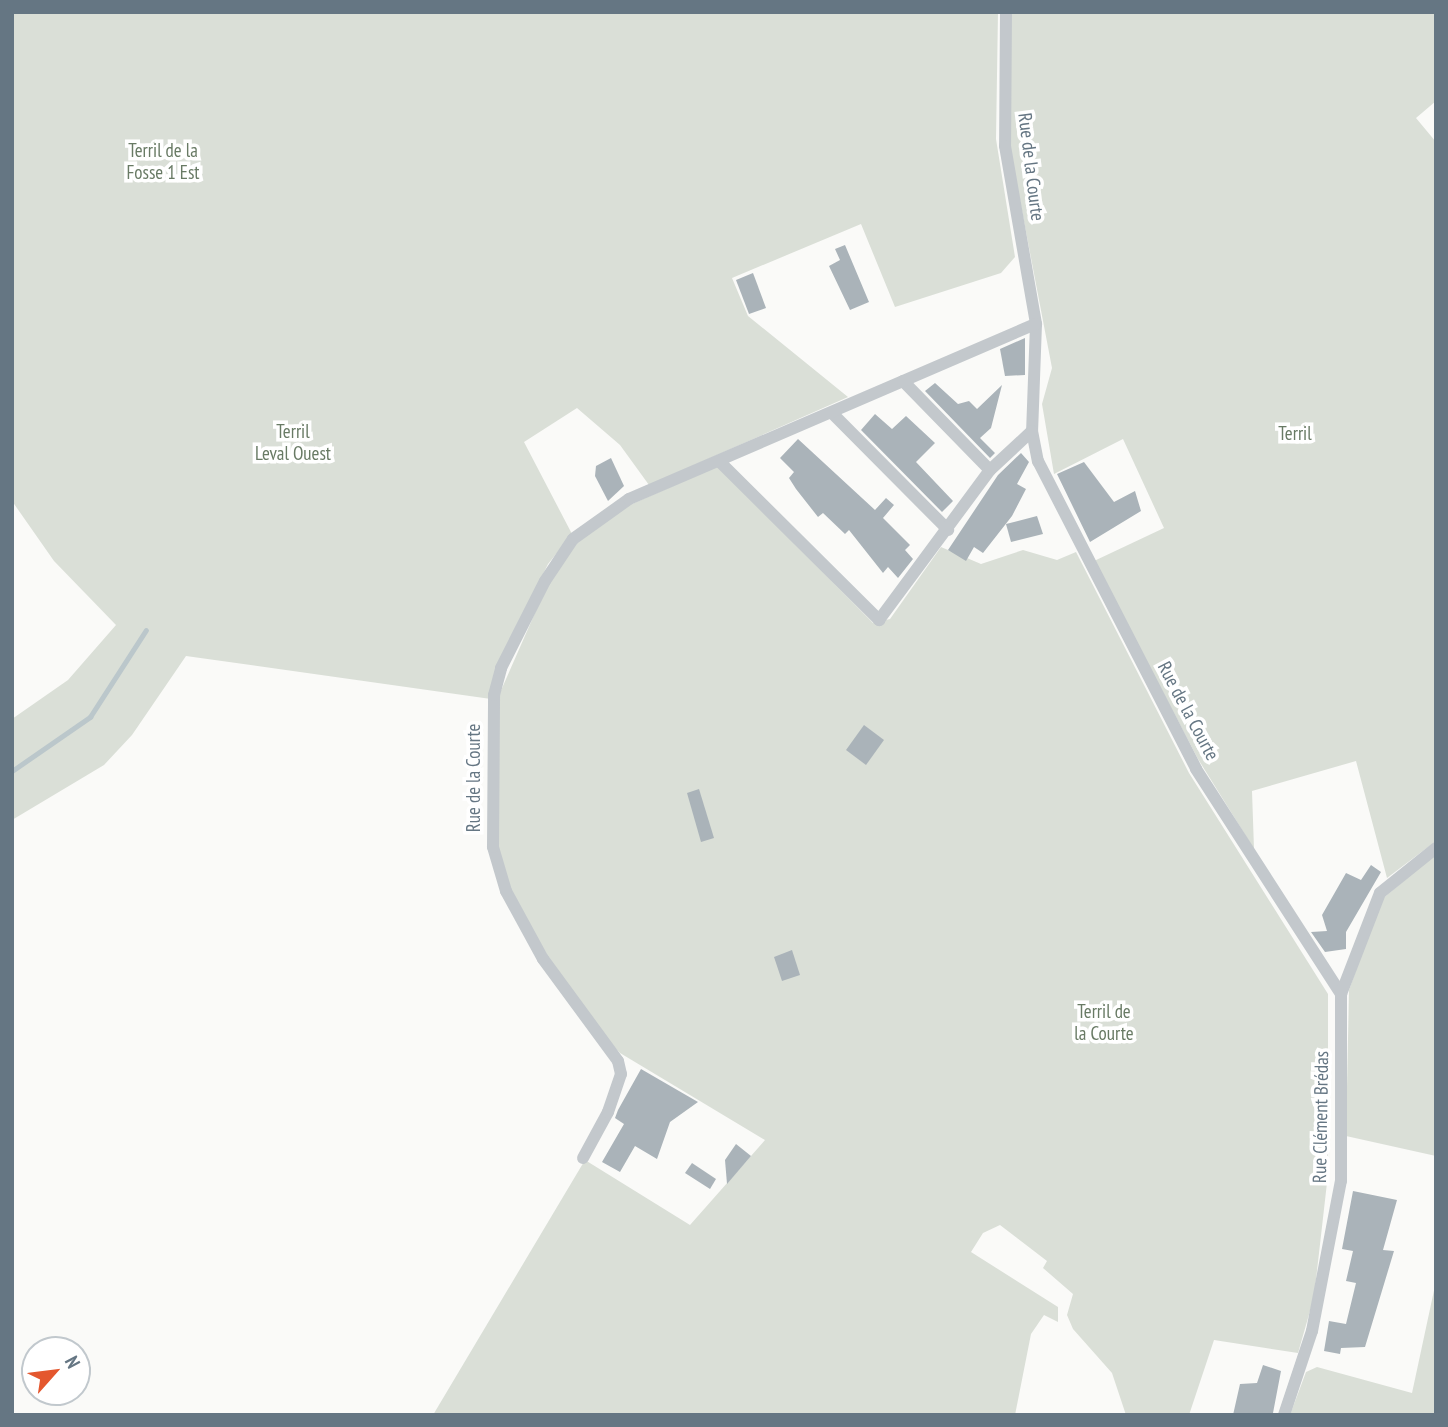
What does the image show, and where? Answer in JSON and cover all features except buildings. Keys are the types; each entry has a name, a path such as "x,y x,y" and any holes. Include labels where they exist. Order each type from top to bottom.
{"street":[{"name":"Rue de la Courte","path":"1006,12 1005,146 1036,324 1031,431 1051,493 1196,769 1341,994"},
{"name":"Rue de la Courte","path":"583,1158 621,1074 564,993 497,867 494,695 518,632 573,539 629,499 1036,324"},
{"path":"903,381 990,470"},
{"path":"832,413 948,530"},
{"path":"719,461 873,618 891,612 990,470 1031,431"},
{"name":"Rue Clément Brédas","path":"1284,1415 1312,1331 1341,1181 1341,994 1380,893 1436,848"}],"green space":[{"path":"12,12 998,12 996,139 1015,257 1001,273 895,307 861,224 732,278 748,316 848,397 649,485 620,445 577,408 524,442 572,534 548,564 498,665 491,699 186,656 132,735 104,765 12,820 12,719 68,680 116,625 54,561 12,501"},
{"name":"Terril","path":"1011,12 1436,12 1436,101 1416,118 1436,142 1436,841 1387,878 1356,761 1252,791 1254,849 1198,759 1094,561 1164,528 1123,439 1054,474 1042,404 1052,368 1010,148"},
{"name":"Terril de la Courte","path":"718,466 873,623 890,619 941,547 981,564 1023,550 1057,560 1076,552 1189,773 1328,994 1328,1174 1314,1297 1298,1353 1214,1340 1189,1415 1126,1415 1112,1373 1073,1329 1067,1315 1073,1294 1043,1268 1047,1261 1000,1225 983,1233 971,1252 1058,1307 1058,1322 1044,1315 1031,1334 1015,1415 433,1415 585,1160 690,1225 765,1140 620,1053 577,1007 508,887 497,854 499,695 549,581 577,543 623,508"},
{"path":"1436,854 1436,1156 1346,1136 1349,990 1381,900"},
{"path":"1436,1281 1436,1415 1290,1415 1306,1372 1317,1367 1412,1393"}],"waterway":[{"path":"12,771 90,717 146,630"}],"park label":[{"name":"Terril de la Fosse 1 Est","path":"163,162"},
{"name":"Terril Leval Ouest","path":"293,443"}]}
